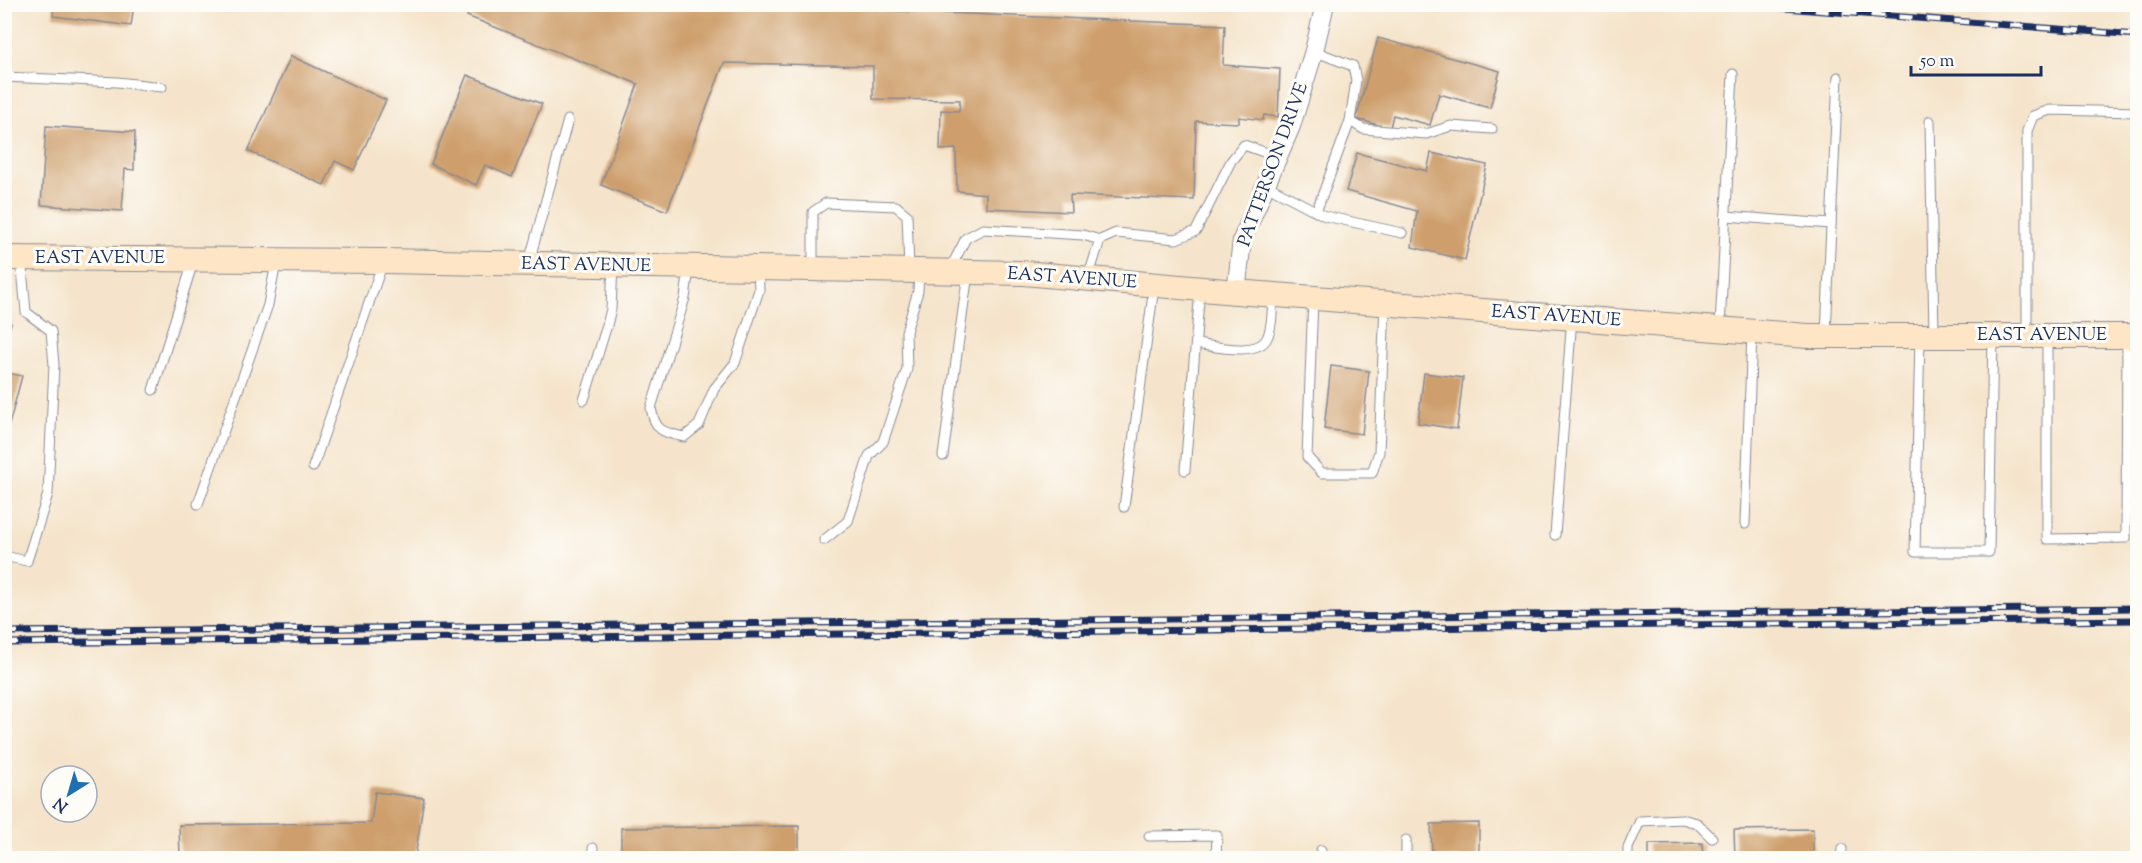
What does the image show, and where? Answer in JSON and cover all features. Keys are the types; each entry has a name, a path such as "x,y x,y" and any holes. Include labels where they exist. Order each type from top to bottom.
{"street":[{"name":"PATTERSON DRIVE","path":"1236,292 1242,240 1291,126 1314,51 1325,4"},
{"name":"EAST AVENUE","path":"13,258 383,261 1024,273 1273,295 1752,332 1825,336 2132,336"}],"lane":[{"path":"1314,51 1353,66 1356,80 1350,121 1316,212"},
{"path":"1720,330 1733,74"},
{"path":"4,77 117,82 162,87"},
{"path":"1825,336 1838,77"},
{"path":"2132,336 2126,538 2047,539 2027,131 2033,116 2050,110 2138,112"},
{"path":"528,264 568,120"},
{"path":"1350,121 1363,129 1426,134 1451,126 1492,129"},
{"path":"1930,121 1927,336 1915,552 1989,552 1993,336"},
{"path":"943,456 958,272 966,238 983,229 1083,235 1100,240 1116,233 1176,239 1196,231 1231,161 1244,145 1278,157"},
{"path":"1266,185 1316,212 1402,233"},
{"path":"813,270 813,212 826,203 896,206 907,215 918,291 906,332 907,369 883,442 869,456 848,521 824,540"},
{"path":"1726,216 1831,224"},
{"path":"1088,279 1100,240"},
{"path":"4,556 27,561 48,494 54,365 51,331 26,312 13,258"},
{"path":"153,390 193,260"},
{"path":"198,504 268,305 277,260"},
{"path":"313,467 383,261"},
{"path":"584,400 608,325 613,266"},
{"path":"689,268 685,298 651,408 654,422 662,431 684,437 699,425 714,389 735,363 759,290 758,269"},
{"path":"1124,507 1154,285"},
{"path":"1185,470 1200,289"},
{"path":"1196,344 1250,349 1259,346 1267,340 1273,295"},
{"path":"1313,298 1307,457 1322,473 1372,473 1379,452 1385,304"},
{"path":"1555,535 1572,318"},
{"path":"1745,524 1752,332"},
{"path":"1628,858 1628,848 1640,821 1682,819 1697,823 1712,838"},
{"path":"1149,836 1216,835 1216,858"},
{"path":"1406,840 1406,858"},
{"path":"593,848 593,858"}],"building":[{"path":"54,4 134,4 131,26 53,16"},
{"path":"472,4 663,4 667,6 668,4 876,4 876,10 1225,25 1223,65 1280,69 1278,117 1264,115 1263,120 1239,117 1239,123 1196,121 1194,200 1070,195 1071,212 986,208 986,194 957,191 956,149 940,150 941,110 959,111 960,100 873,99 873,66 724,63 667,211 601,185 638,84 467,16"},
{"path":"1378,38 1500,71 1490,108 1439,94 1430,125 1393,115 1390,128 1356,119"},
{"path":"291,56 386,100 354,170 335,161 324,185 248,151"},
{"path":"467,75 542,104 512,177 485,165 476,185 431,164"},
{"path":"46,126 135,132 134,170 125,169 122,211 41,205"},
{"path":"1357,153 1427,171 1431,153 1487,165 1465,260 1412,247 1417,211 1346,191"},
{"path":"4,322 11,323 5,344 4,344"},
{"path":"1331,366 1369,371 1362,434 1324,429"},
{"path":"4,372 22,376 5,440 4,439"},
{"path":"1424,373 1463,378 1457,429 1418,423"},
{"path":"375,792 424,798 415,858 180,858 179,825 371,823"},
{"path":"1479,823 1479,858 1432,858 1431,824"},
{"path":"799,826 799,858 621,858 621,828"},
{"path":"1813,829 1813,858 1735,858 1734,830"},
{"path":"1702,843 1703,858 1649,858 1649,844"}],"railway":[{"path":"1731,4 2138,35"},
{"path":"4,632 2138,608"},
{"path":"4,643 2138,620"}]}
